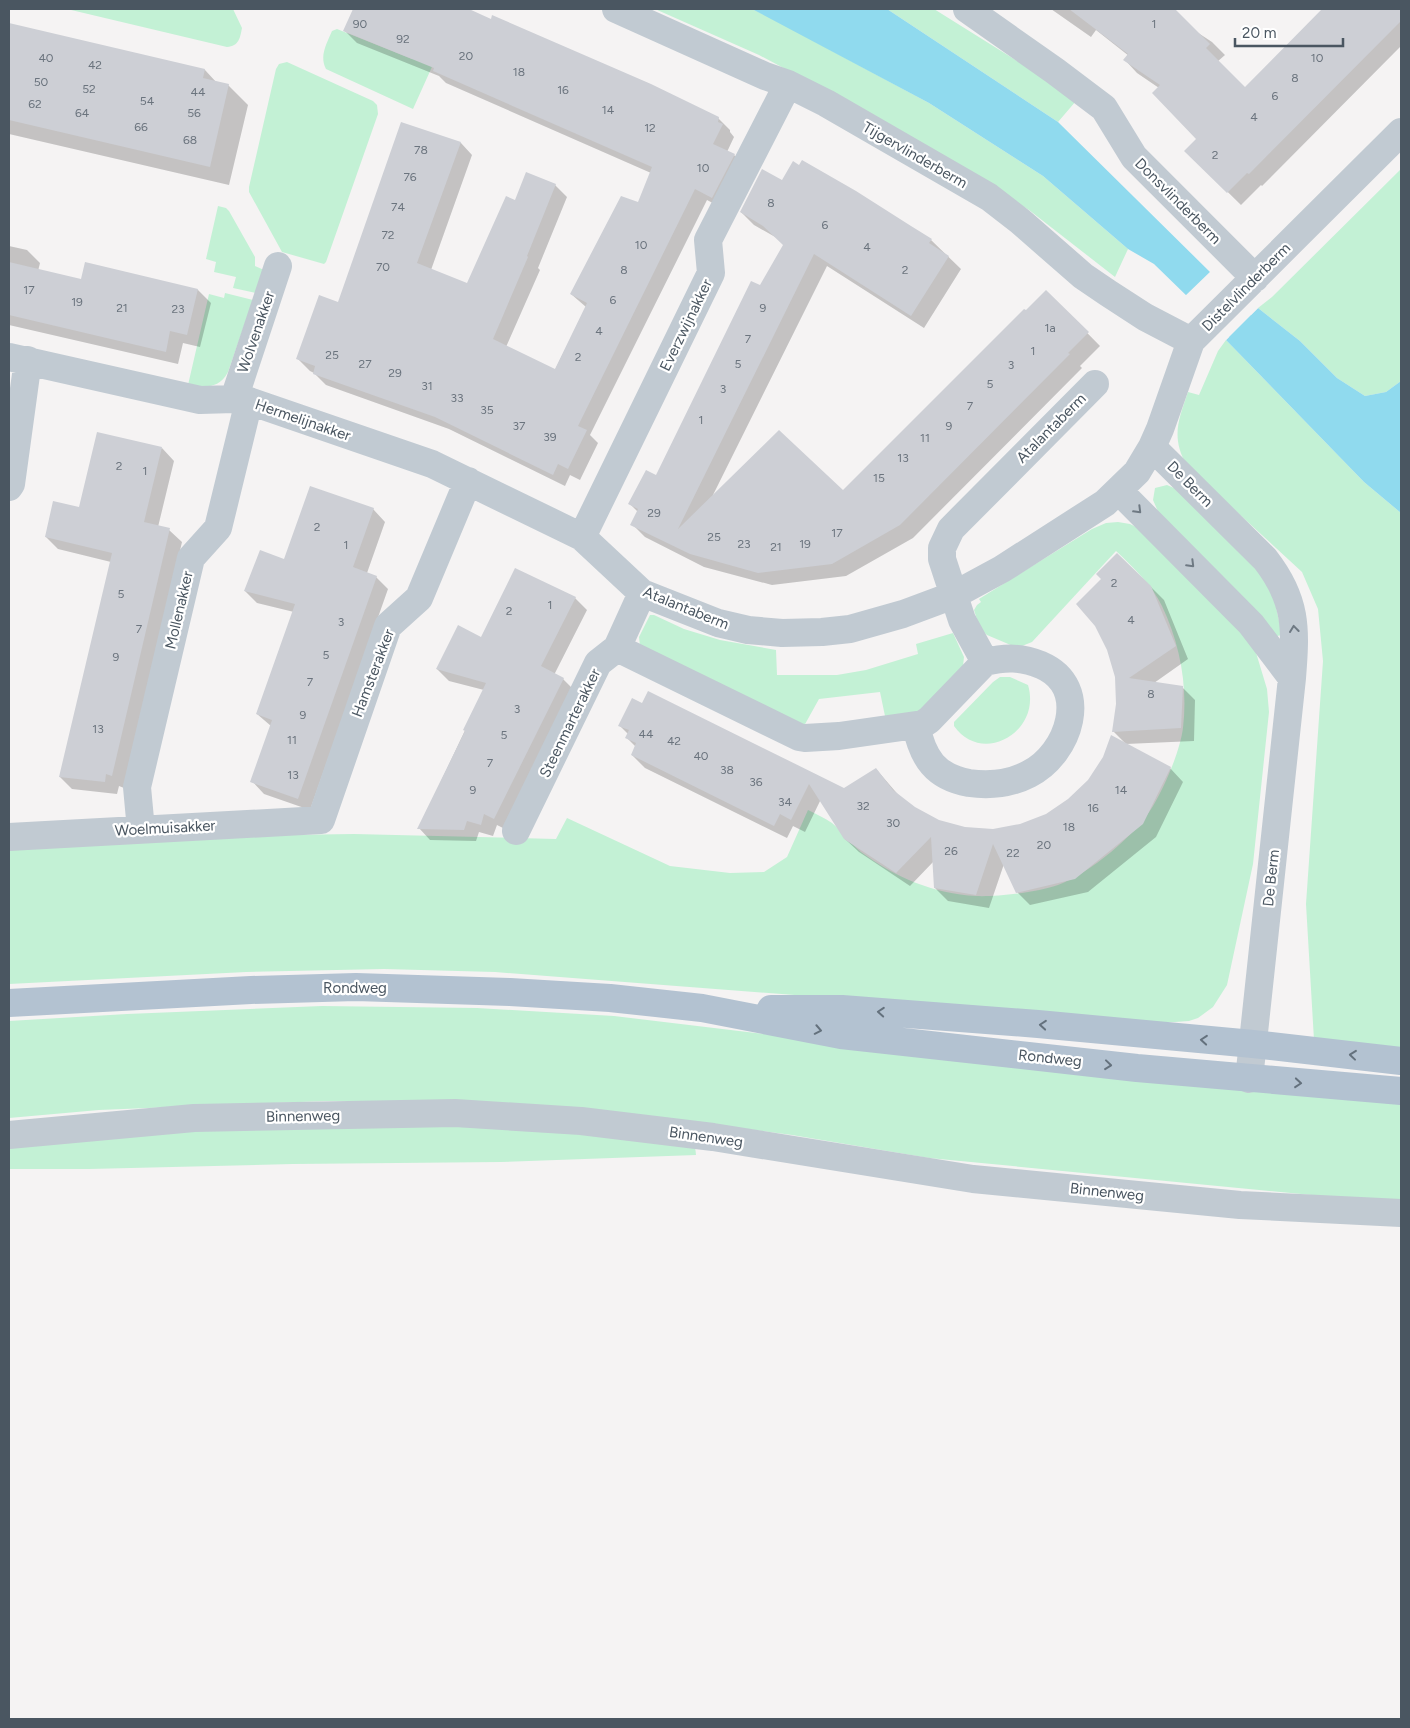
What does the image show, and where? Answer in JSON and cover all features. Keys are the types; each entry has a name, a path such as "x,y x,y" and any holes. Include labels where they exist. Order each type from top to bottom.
{"main road":[{"name":"Rondweg","path":"9,1003 251,990 356,987 510,992 610,998 702,1008 841,1035 1137,1068 1401,1091"},
{"name":"Rondweg","path":"702,1008 842,1009 1038,1024 1253,1044 1401,1061"}],"street":[{"name":"Tijgervlinderberm","path":"616,9 765,76 788,84 826,103 989,197 1020,220 1091,282 1145,317 1200,332"},
{"name":"Donsvlinderberm","path":"966,9 1005,35 1104,108 1134,157 1248,285"},
{"name":"Everzwijnakker","path":"582,537 711,272 708,240 788,84"},
{"name":"Distelvlinderberm","path":"1128,481 1152,447 1200,332 1401,132"},
{"name":"Wolvenakker","path":"241,400 278,266"},
{"name":"Hermelijnakker","path":"18,358 200,400 241,400 432,464 582,537"},
{"path":"9,487 11,484 18,358"},
{"name":"Atalantaberm","path":"985,662 962,620 942,558 942,548 951,529 1095,384"},
{"name":"Mollenakker","path":"142,830 137,786 191,558 218,528 241,400"},
{"name":"De Berm","path":"1152,447 1265,559 1278,575 1288,594 1293,620 1295,639 1292,678 1249,1079"},
{"name":"Atalantaberm","path":"582,537 642,593 718,624 782,634 822,632 850,629 903,614 954,595 1002,569 1070,527 1105,503 1128,481"},
{"path":"1128,481 1251,624 1292,678"},
{"name":"Hamsterakker","path":"321,820 388,626 419,598 468,482"},
{"name":"Steenmarterakker","path":"516,831 598,663 617,648 642,593"},
{"path":"617,648 799,737 839,736 916,726 929,720 985,662 1002,658 1025,660 1048,668 1063,682 1069,692 1071,707 1062,742 1053,754 1031,773 1006,783 991,785 961,781 947,776 934,767 925,755 916,726"},
{"name":"Woelmuisakker","path":"9,837 321,820"},
{"name":"Binnenweg","path":"9,1135 194,1118 455,1113 581,1121 713,1137 973,1179 1240,1205 1401,1213"}],"green space":[{"path":"67,9 233,9 242,28 240,38 234,45 227,47"},
{"path":"433,9 458,9 413,109 326,69 323,59 324,50 332,31 337,29 412,59"},
{"path":"655,9 752,9 929,103 1043,176 1128,249 1115,277 1029,210 898,129 759,55"},
{"path":"887,9 934,9 1054,84 1076,101 1058,122"},
{"path":"287,62 373,101 377,105 378,114 324,264 282,252 249,192 276,69 279,64"},
{"path":"1401,169 1401,381 1386,392 1365,396 1337,378 1300,341 1258,308 1272,297"},
{"path":"218,206 229,211 255,257 255,266 264,270 256,293 233,288 236,277 214,272 216,262 206,259"},
{"path":"225,293 253,300 228,372 220,382 211,386 188,385 209,294 224,298"},
{"path":"1226,340 1364,482 1401,513 1401,1051 1314,1040 1306,904 1323,661 1318,609 1302,572 1187,466 1179,447 1179,421 1188,392 1199,395 1218,351"},
{"path":"1167,485 1183,492 1255,562 1272,588 1282,635 1277,636 1160,516 1153,500 1155,488"},
{"path":"1106,523 1130,524 1142,530 1254,646 1267,689 1269,712 1253,864 1227,985 1213,1007 1198,1018 1189,1021 1143,1022 495,972 384,969 246,972 9,984 9,849 286,835 354,834 556,839 567,818 670,866 730,873 764,872 787,857 808,810 832,823 861,852 874,861 901,876 930,888 960,895 985,896 1029,892 1058,885 1084,872 1124,841 1153,806 1167,779 1181,737 1184,712 1183,681 1174,635 1158,598 1148,584 1116,551 1032,642 1022,646 1013,646 987,635 980,629 974,610 981,602 979,599 1092,529"},
{"path":"650,615 654,615 684,629 720,640 776,650 777,675 837,675 866,670 918,654 916,644 953,633 964,657 963,666 925,708 915,714 885,716 880,692 819,699 804,726 640,646 639,637"},
{"path":"1000,677 1010,677 1028,685 1030,702 1026,717 1018,729 1007,738 993,743 979,743 966,738 954,726 954,722"},
{"path":"322,1006 477,1008 614,1016 805,1039 1401,1101 1401,1201 1343,1198 929,1158 792,1135 696,1122 388,1101 326,1101 99,1110 9,1118 9,1021"},
{"path":"392,1123 523,1128 695,1146 696,1155 501,1162 9,1169 9,1141 151,1129"}],"water":[{"path":"752,9 887,9 1058,122 1251,315 1258,308 1300,341 1337,378 1365,396 1386,392 1401,381 1401,513 1364,482 1226,340 1229,337 1154,264 1128,249 1043,176 929,103"}],"pier":[{"path":"1212,270 1251,311 1256,306 1258,308 1226,340 1185,296"}],"building":[{"path":"353,9 469,9 491,19 492,15 651,84 719,117 718,122 723,124 713,144 735,154 712,198 695,189 578,426 587,430 568,469 558,464 553,475 435,417 313,374 315,366 296,359 319,295 338,302 401,122 461,142 417,263 467,283 506,196 515,200 526,172 556,184 528,257 493,339 555,369 587,303 570,294 621,196 638,202 652,167 433,71 434,68 343,31"},
{"path":"1069,9 1175,9 1210,44 1206,48 1245,87 1322,9 1401,9 1401,21 1249,174 1247,173 1227,193 1184,151 1196,139 1152,93 1160,85 1123,60 1128,54"},
{"path":"9,23 205,69 203,78 229,84 210,167 9,120"},
{"path":"802,160 856,191 932,239 929,243 949,256 911,316 814,254 678,529 779,430 843,490 1024,309 1026,310 1046,290 1089,332 1068,353 1070,354 900,525 832,564 758,573 690,554 630,525 638,509 628,504 646,470 656,475 751,281 760,285 783,245 763,226 740,212 762,169 782,180 793,161 799,165"},
{"path":"9,262 81,279 85,262 198,289 187,335 170,331 166,352 9,315"},
{"path":"97,432 162,447 144,522 170,528 112,776 106,774 105,782 59,777 112,553 45,537 53,501 79,507"},
{"path":"310,486 374,508 353,567 377,576 298,799 250,782 272,720 256,714 295,604 244,591 260,550 284,559"},
{"path":"1117,553 1151,586 1176,646 1129,678 1183,686 1181,728 1112,732 1116,704 1115,677 1107,650 1095,626 1076,604 1101,579 1096,574"},
{"path":"515,568 576,597 541,666 564,678 494,819 484,814 481,825 467,821 464,830 417,829 465,731 463,730 486,683 436,669 458,625 481,637"},
{"path":"648,691 844,788 876,768 893,790 915,807 939,820 965,827 993,829 1020,824 1046,814 1068,799 1088,780 1103,757 1111,735 1171,767 1143,824 1075,879 1016,893 993,844 976,895 934,888 931,837 896,873 844,839 809,784 791,820 780,814 774,826 631,755 636,743 625,738 629,730 618,726 632,698 642,703"}]}
